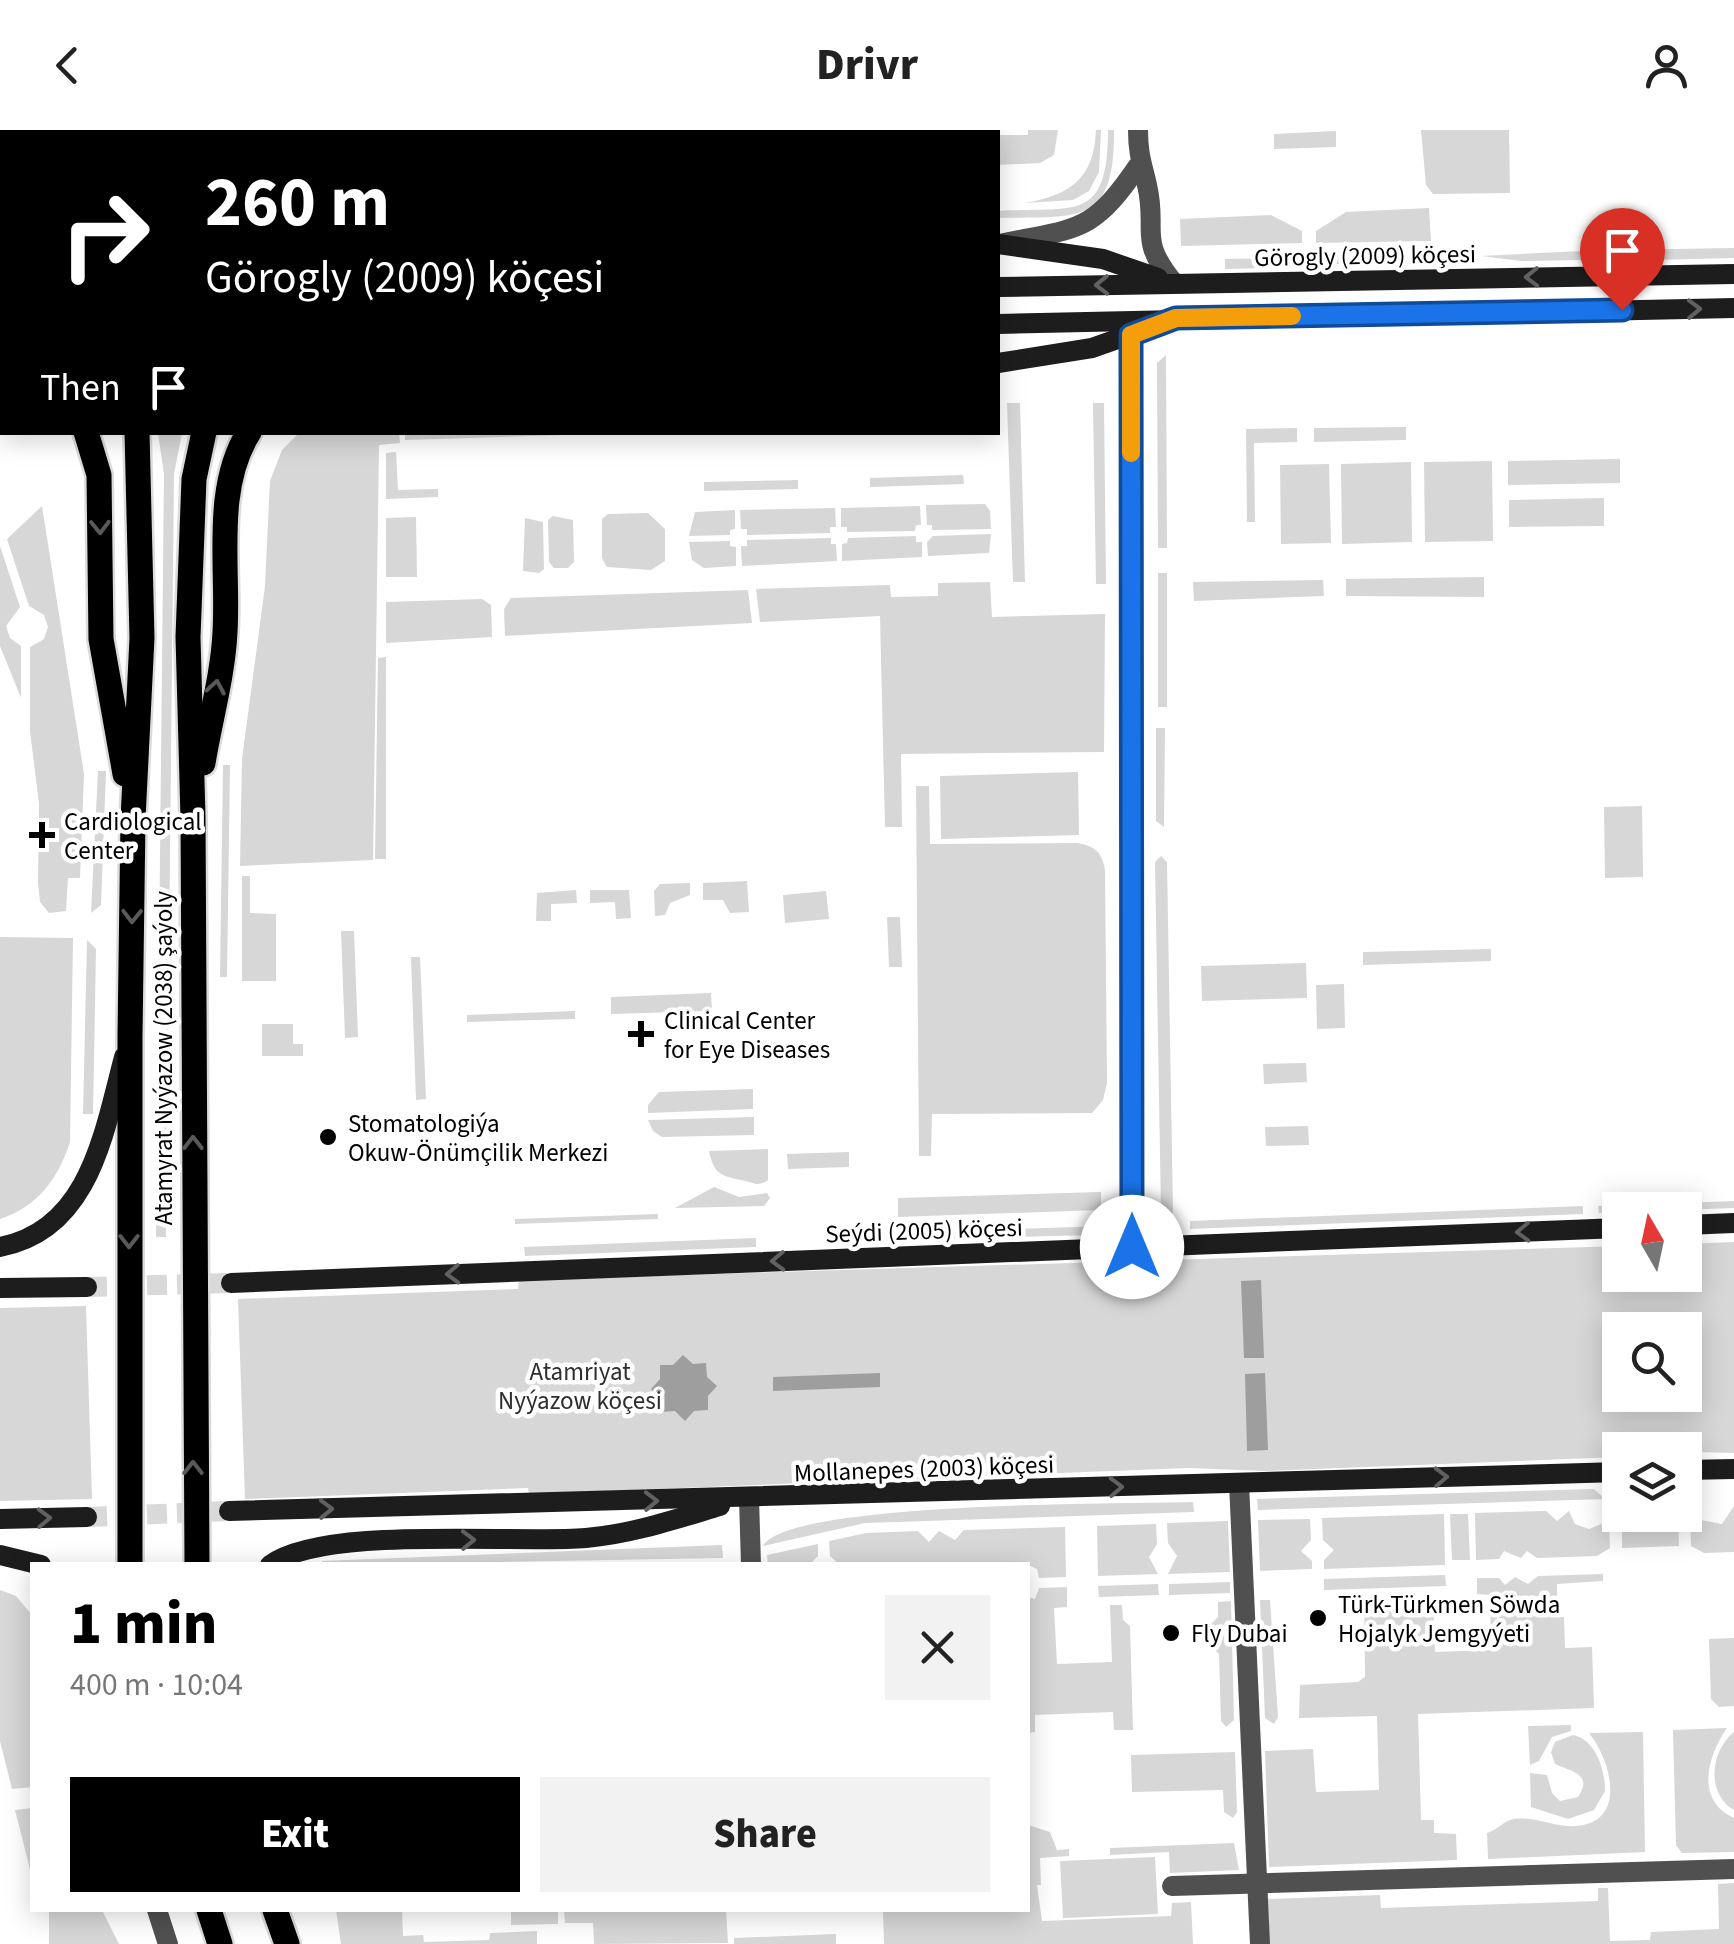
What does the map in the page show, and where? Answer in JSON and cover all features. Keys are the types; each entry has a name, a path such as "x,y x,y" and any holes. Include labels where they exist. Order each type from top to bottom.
{"main road":[{"path":"87,435 99,475 101,639 133,819"},
{"name":"Atamyrat Nyýazow (2038) şaýoly","path":"130,1562 130,1036 133,819 142,638 137,435"},
{"name":"Atamyrat Nyýazow (2038) şaýoly","path":"197,1562 194,818 188,637 194,480 203,435"},
{"path":"194,818 225,636 232,476 248,435"},
{"path":"210,1912 220,1944"},
{"path":"276,1912 288,1944"}],"street":[{"path":"1138,130 1138,166 1148,186 1149,243 1156,260 1174,283"},
{"path":"1000,244 1088,224 1116,199 1138,166"},
{"path":"1000,244 1104,259 1174,283"},
{"name":"Görogly (2009) köçesi","path":"1000,287 1734,274"},
{"path":"1000,324 1734,308"},
{"path":"1000,364 1092,348 1176,318"},
{"path":"1131,335 1132,1247"},
{"path":"0,1248 38,1234 61,1216 84,1184 96,1160 130,1036"},
{"path":"1702,1224 1734,1223"},
{"name":"Seýdi (2005) köçesi","path":"231,1284 1602,1229"},
{"path":"0,1288 87,1287"},
{"path":"1702,1469 1734,1468"},
{"name":"Mollanepes (2003) köçesi","path":"229,1511 1602,1473"},
{"path":"1240,1483 1260,1944"},
{"path":"275,1562 295,1551 338,1543 587,1538 634,1531 750,1498 752,1562"},
{"path":"0,1519 87,1516"},
{"path":"0,1555 30,1562"},
{"path":"1172,1886 1734,1870"},
{"path":"158,1912 168,1944"}],"green space":[{"path":"1028,130 1058,130 1054,155 1040,163 1000,165 1000,135 1028,135"},
{"path":"1096,130 1101,130 1099,172 1089,191 1073,200 1025,203 1055,195 1077,182 1090,161"},
{"path":"1108,130 1114,130 1108,184 1099,200 1086,210 1050,217 1000,218 1000,211 1081,204 1093,196 1106,161"},
{"path":"1421,130 1509,130 1510,193 1433,194 1426,185"},
{"path":"1336,131 1336,147 1274,149 1274,134"},
{"path":"1429,208 1431,241 1316,243 1316,231 1346,212"},
{"path":"1271,215 1302,231 1302,243 1181,246 1180,219"},
{"path":"1734,248 1734,258 1612,261 1612,250"},
{"path":"1582,251 1582,260 1521,261 1481,256"},
{"path":"1375,256 1324,267 1225,269 1225,259"},
{"path":"1166,355 1167,548 1158,548 1157,363"},
{"path":"1007,403 1020,403 1025,582 1013,582"},
{"path":"1093,403 1104,403 1106,584 1096,584"},
{"path":"1406,427 1406,440 1314,442 1314,428"},
{"path":"1297,428 1297,442 1254,443 1255,522 1247,522 1246,429"},
{"path":"158,435 182,435 174,474 166,1237 156,1237 164,474"},
{"path":"297,435 399,435 400,443 379,445 373,860 240,866 242,759 265,586 270,481 282,450"},
{"path":"405,435 562,435 405,440"},
{"path":"396,452 398,490 438,489 438,497 386,499 386,453"},
{"path":"1620,459 1620,483 1508,485 1508,461"},
{"path":"1492,461 1493,541 1425,542 1424,462"},
{"path":"1411,462 1412,542 1342,544 1341,464"},
{"path":"1329,464 1331,543 1281,544 1280,465"},
{"path":"963,475 964,484 870,487 870,478"},
{"path":"798,480 798,489 704,491 704,482"},
{"path":"1604,498 1604,526 1509,527 1509,500"},
{"path":"985,504 990,511 991,529 932,530 932,525 927,525 926,505"},
{"path":"42,506 84,774 80,878 68,878 66,911 49,913 40,902 38,883 39,803 30,731 30,647 44,639 48,627 44,615 29,606 7,539"},
{"path":"920,506 921,525 916,525 915,531 847,532 847,527 841,527 841,508"},
{"path":"835,508 836,527 830,527 830,533 747,535 747,529 741,529 740,510"},
{"path":"735,510 735,529 730,530 730,535 689,536 695,512"},
{"path":"648,513 665,529 665,561 651,570 607,567 602,558 602,519 608,514"},
{"path":"553,516 573,520 574,562 568,568 554,568 549,562 548,520"},
{"path":"416,517 417,577 386,577 386,518"},
{"path":"525,518 543,522 544,569 539,573 523,571"},
{"path":"991,534 989,553 928,556 927,542 933,536"},
{"path":"916,536 916,542 922,542 922,557 842,561 842,544 848,538"},
{"path":"831,538 831,544 836,544 837,561 742,566 741,546 747,546 747,540"},
{"path":"730,541 730,546 736,547 736,566 704,568 692,560 689,542"},
{"path":"0,546 20,607 6,626 10,638 21,646 21,698 0,646"},
{"path":"1158,573 1167,573 1167,707 1158,707"},
{"path":"1484,577 1484,597 1346,596 1346,579"},
{"path":"1323,580 1324,596 1194,601 1193,582"},
{"path":"990,582 992,617 1105,614 1104,752 901,754 902,827 885,827 880,616 760,622 756,589 890,585 891,597 938,596 938,583"},
{"path":"748,590 752,623 505,636 504,609 511,598"},
{"path":"482,599 491,605 492,637 386,643 386,602"},
{"path":"386,657 386,859 375,859 378,658"},
{"path":"1156,728 1165,728 1164,827 1156,821"},
{"path":"223,765 230,765 227,977 220,977"},
{"path":"98,771 106,771 101,905 91,913"},
{"path":"1078,772 1079,835 941,839 940,776"},
{"path":"916,786 929,786 930,844 1077,843 1100,854 1105,870 1107,1083 1103,1100 1092,1113 932,1114 931,1156 919,1156"},
{"path":"1642,806 1643,877 1605,878 1604,807"},
{"path":"1161,856 1167,862 1173,1213 1161,1213 1155,862"},
{"path":"242,876 250,876 250,913 276,914 276,981 242,981"},
{"path":"747,881 749,912 730,913 723,900 703,900 703,883"},
{"path":"690,883 690,895 670,903 665,915 655,916 654,891 660,884"},
{"path":"576,890 577,903 551,904 551,921 536,921 537,893"},
{"path":"590,890 629,890 631,918 616,919 615,902 590,903"},
{"path":"826,891 829,919 785,923 783,895"},
{"path":"887,917 900,917 902,967 889,967"},
{"path":"341,931 354,931 358,1037 345,1038"},
{"path":"0,937 73,938 70,1142 44,1190 25,1207 0,1219"},
{"path":"87,940 96,949 93,1114 83,1114"},
{"path":"1491,949 1491,961 1363,965 1363,952"},
{"path":"411,957 420,957 426,1099 416,1100"},
{"path":"1306,963 1307,998 1202,1001 1201,966"},
{"path":"1344,984 1345,1028 1317,1029 1316,985"},
{"path":"711,993 712,1011 611,1014 611,997"},
{"path":"575,1011 575,1019 467,1022 467,1015"},
{"path":"262,1024 293,1024 293,1044 303,1044 303,1056 262,1056"},
{"path":"1306,1063 1307,1082 1264,1084 1263,1064"},
{"path":"753,1089 753,1109 648,1113 648,1105 659,1092"},
{"path":"754,1117 754,1135 662,1137 653,1131 648,1120"},
{"path":"1308,1126 1309,1145 1266,1146 1265,1127"},
{"path":"768,1149 768,1180 759,1184 721,1174 709,1151"},
{"path":"849,1152 849,1167 788,1169 787,1154"},
{"path":"714,1187 739,1197 767,1193 770,1198 764,1206 675,1208"},
{"path":"1101,1192 1101,1210 898,1217 898,1198"},
{"path":"1734,1201 1734,1208 1702,1209 1702,1202"},
{"path":"1583,1206 1583,1214 1190,1229 1190,1221"},
{"path":"658,1214 658,1219 515,1224 515,1219"},
{"path":"1105,1226 1092,1235 908,1240 893,1233"},
{"path":"756,1238 756,1247 525,1256 524,1247"},
{"name":"Atamriyat Nyýazow köçesi","path":"1734,1242 1734,1453 1702,1452 1702,1432 1602,1432 1602,1458 1265,1471 1189,1468 529,1494 528,1488 245,1499 238,1299 518,1289 519,1280 1602,1247 1602,1292 1702,1292 1702,1243"},
{"path":"86,1306 92,1499 0,1501 0,1308"},
{"path":"1594,1489 1602,1496 1258,1510 1257,1499"},
{"path":"1193,1502 1194,1512 865,1523 763,1546 786,1531 831,1520 893,1513"},
{"path":"1734,1506 1734,1552 1704,1553 1691,1546 1690,1532 1702,1532 1702,1520 1722,1524"},
{"path":"1546,1511 1557,1521 1569,1511 1575,1524 1589,1529 1602,1524 1602,1532 1609,1532 1610,1548 1597,1556 1537,1558 1527,1551 1521,1558 1504,1551 1499,1559 1476,1560 1475,1513"},
{"path":"1444,1514 1445,1565 1324,1569 1324,1560 1334,1550 1323,1540 1322,1518"},
{"path":"1450,1514 1468,1514 1470,1560 1452,1560"},
{"path":"1310,1519 1311,1540 1301,1551 1312,1561 1312,1569 1260,1571 1258,1520"},
{"path":"1228,1521 1230,1572 1168,1574 1177,1556 1168,1543 1167,1523"},
{"path":"1156,1524 1157,1544 1149,1557 1158,1574 1098,1576 1097,1526"},
{"path":"1065,1527 1066,1577 1039,1578 1030,1562 837,1562 830,1556 829,1541 866,1533 918,1531 929,1542 939,1531 955,1540 964,1530"},
{"path":"1622,1532 1678,1532 1679,1546 1622,1548"},
{"path":"818,1544 818,1556 812,1562 768,1562 767,1555"},
{"path":"722,1545 723,1558 494,1562 322,1561"},
{"path":"1603,1574 1603,1581 1557,1584 1557,1617 1564,1617 1565,1648 1592,1647 1594,1708 1418,1714 1421,1820 1434,1820 1434,1833 1456,1834 1457,1860 1269,1867 1265,1751 1313,1749 1316,1792 1379,1790 1377,1716 1299,1718 1300,1685 1358,1682 1365,1677 1364,1599 1433,1596 1435,1652 1491,1650 1490,1595 1477,1594 1477,1578 1499,1578 1505,1585 1515,1577 1528,1584 1538,1576"},
{"path":"1445,1575 1446,1586 1324,1590 1324,1579"},
{"path":"1230,1582 1230,1593 1169,1595 1169,1584"},
{"path":"1158,1584 1159,1595 1099,1597 1098,1586"},
{"path":"1067,1587 1067,1607 1054,1608 1057,1664 1112,1662 1110,1605 1122,1605 1123,1620 1130,1626 1133,1730 1114,1730 1113,1712 1035,1715 1035,1732 1030,1733 1030,1598 1035,1599 1039,1588"},
{"path":"0,1590 16,1596 30,1613 30,1787 12,1789 0,1741"},
{"path":"1260,1600 1270,1600 1278,1717 1274,1724 1265,1718"},
{"path":"1231,1601 1234,1720 1226,1727 1221,1721 1219,1654 1213,1648 1212,1623 1218,1617 1218,1602"},
{"path":"1734,1638 1734,1706 1719,1707 1711,1699 1709,1639"},
{"path":"1571,1725 1571,1731 1552,1737 1539,1761 1530,1765 1528,1726"},
{"path":"1727,1728 1714,1752 1708,1777 1714,1800 1734,1818 1734,1852 1682,1853 1676,1845 1673,1730"},
{"path":"1643,1732 1645,1852 1488,1859 1487,1833 1510,1820 1576,1826 1603,1814 1609,1802 1608,1773 1589,1733"},
{"path":"1734,1732 1734,1810 1719,1794 1714,1772 1720,1750"},
{"path":"1573,1735 1588,1743 1598,1757 1605,1791 1594,1810 1568,1819 1531,1807 1530,1773 1547,1775 1552,1793 1560,1801 1578,1797 1582,1778 1555,1764 1551,1752 1555,1742"},
{"path":"1235,1752 1237,1812 1233,1818 1224,1812 1223,1790 1132,1792 1131,1755"},
{"path":"30,1808 30,1869 15,1810"},
{"path":"1030,1826 1050,1832 1057,1850 1069,1849 1069,1856 1040,1858 1041,1885 1037,1885 1042,1921 1171,1916 1172,1903 1191,1902 1193,1944 884,1944 883,1912 1030,1912"},
{"path":"1234,1843 1239,1870 1170,1873 1169,1852 1110,1855 1110,1848"},
{"path":"1155,1857 1158,1914 1063,1918 1060,1861"},
{"path":"1734,1883 1734,1944 1269,1944 1268,1899 1380,1895 1381,1908 1598,1901 1598,1888 1608,1888 1610,1941 1650,1940 1651,1932 1719,1929 1718,1884"},
{"path":"49,1912 103,1912 119,1944 49,1944"},
{"path":"336,1912 402,1912 403,1936 423,1935 424,1942 489,1940 490,1933 537,1931 537,1944 341,1944"},
{"path":"511,1912 558,1912 558,1924 511,1925"},
{"path":"564,1912 726,1912 728,1943 594,1944 593,1923 565,1923"},
{"path":"836,1934 836,1944 734,1944 734,1938"}],"shaded area":[{"path":"1261,1280 1264,1358 1244,1358 1241,1281"},
{"path":"683,1355 693,1364 706,1363 707,1377 717,1386 708,1396 708,1410 694,1411 685,1421 675,1411 661,1412 661,1398 651,1389 660,1379 660,1365 673,1365"},
{"path":"880,1373 880,1387 773,1391 773,1377"},
{"path":"1265,1373 1268,1450 1247,1451 1245,1374"}],"tunnel":[{"path":"87,1287 231,1283"},
{"path":"87,1517 229,1511"}],"slow traffic":[{"path":"1131,453 1131,335 1176,318 1292,316"}],"place":[{"name":"Cardiological Center","path":"42,835"},
{"name":"Clinical Center for Eye Diseases","path":"641,1034"},
{"name":"Stomatologiýa Okuw-Önümçilik Merkezi","path":"328,1137"},
{"name":"Türk-Türkmen Söwda Hojalyk Jemgyýeti","path":"1318,1618"},
{"name":"Fly Dubai","path":"1171,1633"}],"route":[{"path":"1132,1247 1131,335 1176,318 1622,310"}]}
